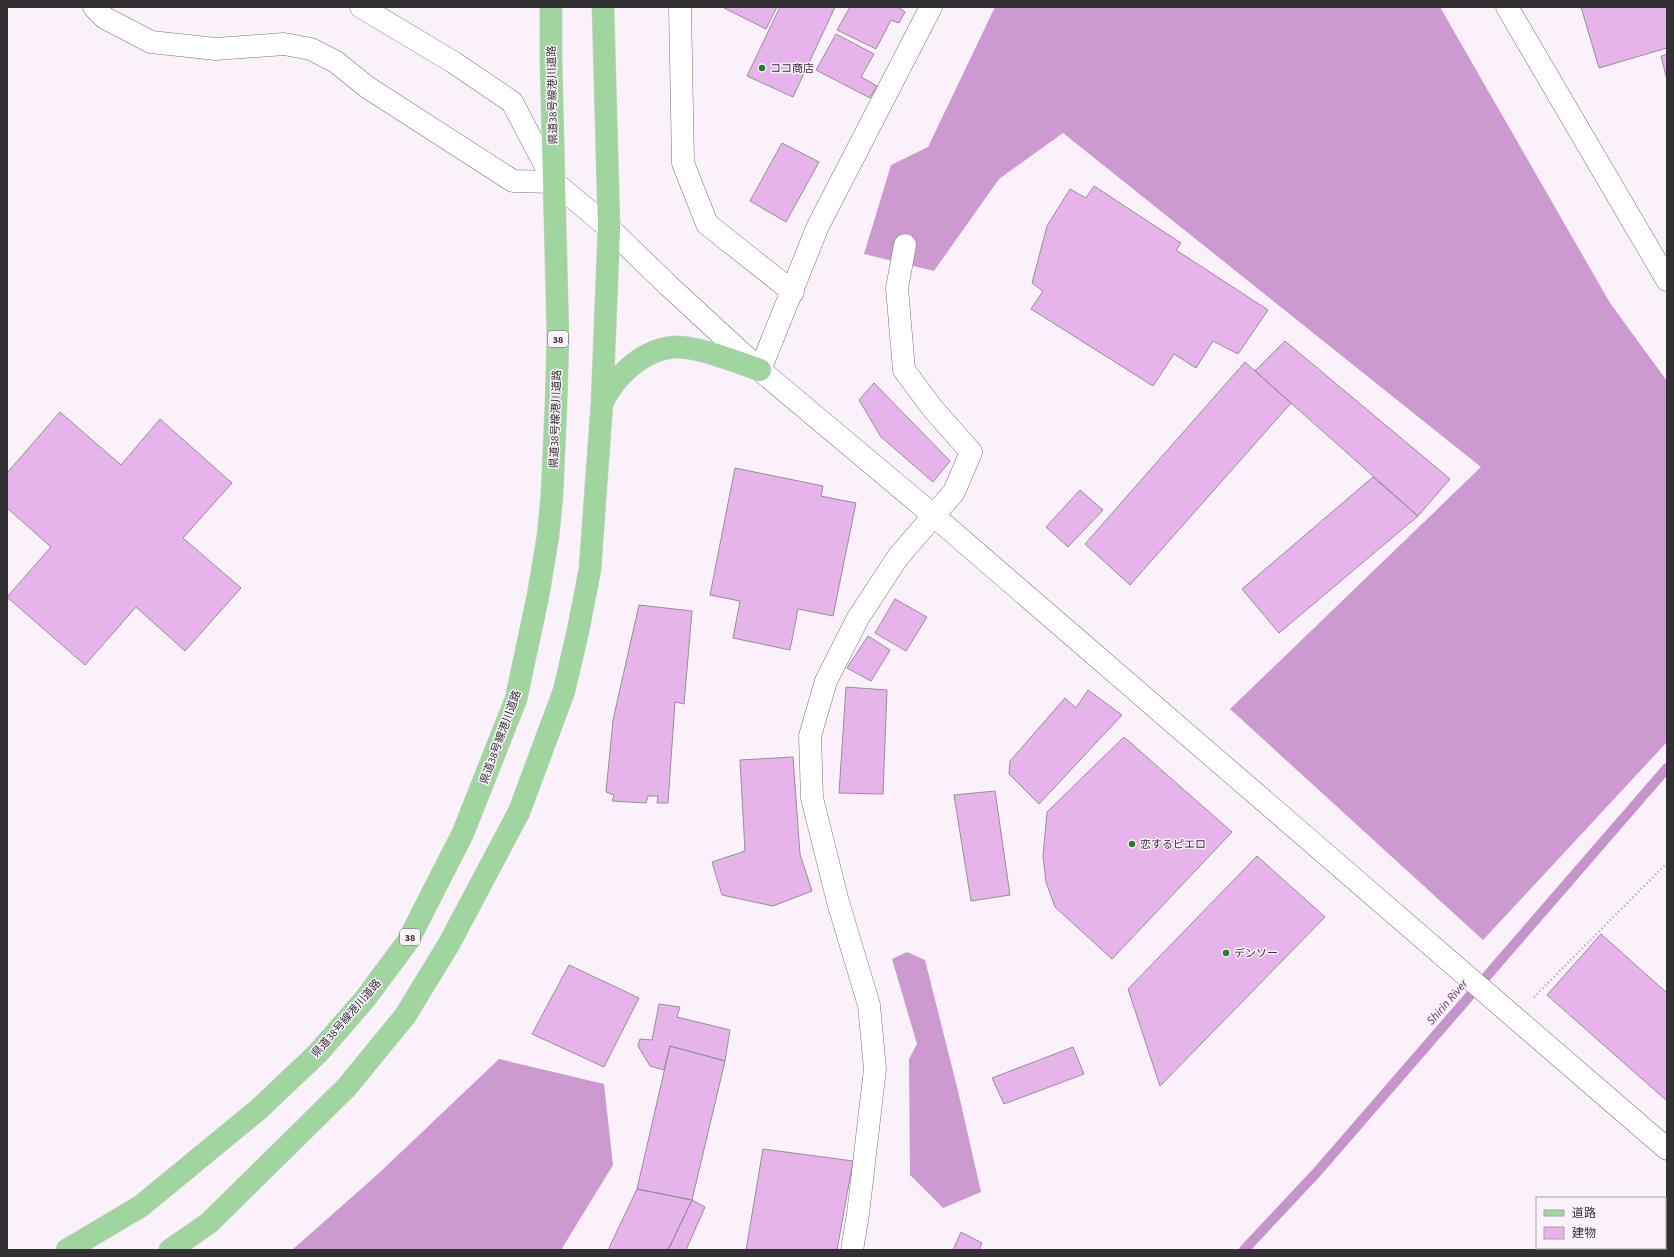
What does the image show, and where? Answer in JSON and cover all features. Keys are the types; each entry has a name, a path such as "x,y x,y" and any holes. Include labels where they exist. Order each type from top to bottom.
{"main road":[{"name":"県道38号線港川道路","path":"67,1250 141,1206 259,1109 318,1053 365,999 408,941 463,833 516,699 538,596 548,536 552,495 558,339 551,7"},
{"path":"170,1250 209,1223 346,1088 405,1016 449,944 519,812 564,691 590,569 602,403 609,228 604,7"},
{"path":"602,403 611,386 632,364 663,350 674,347 695,349 760,370"}],"street":[{"path":"94,7 104,18 151,42 216,49 284,44 311,49 336,62 367,87 513,180 554,182"},
{"path":"362,7 453,62 512,102 554,182 609,228 679,296 760,370 933,515 1667,1149"},
{"path":"680,7 682,163 707,224 793,292"},
{"path":"760,370 793,292 818,226 932,7"},
{"path":"1507,7 1667,280"},
{"path":"852,1250 858,1214 875,1069 868,1006 838,902 812,798 810,736 826,681 858,618 898,557 954,492 971,452 933,409 904,370 898,288 905,244"}],"path":[{"path":"1512,1014 1667,863"}],"shaded area":[{"path":"995,7 1440,7 1610,303 1667,381 1667,742 1483,940 1230,709 1481,467 1063,133 999,179 934,271 864,254 891,165 928,147"},
{"path":"907,952 925,960 958,1091 981,1192 943,1208 910,1175 909,1059 917,1044 892,959"},
{"path":"499,1059 604,1084 613,1165 561,1250 292,1250 378,1174"}],"building":[{"path":"777,7 766,29 724,8"},
{"path":"780,7 835,7 793,97 747,76"},
{"path":"850,7 898,7 905,12 899,23 891,20 876,49 837,30"},
{"path":"1581,7 1667,7 1667,48 1599,68"},
{"path":"836,34 874,54 861,77 877,86 870,98 816,70"},
{"path":"1667,54 1667,80 1661,56"},
{"path":"782,143 819,162 786,222 750,201"},
{"path":"1094,186 1181,243 1176,250 1268,310 1238,354 1213,341 1196,368 1174,354 1153,386 1031,309 1043,291 1032,283 1047,226 1070,189 1086,198"},
{"path":"1285,341 1450,479 1418,516 1255,371"},
{"path":"1245,362 1291,403 1130,585 1085,544"},
{"path":"874,383 950,461 933,482 881,437 859,400"},
{"path":"60,412 121,465 160,419 232,483 183,538 241,588 185,651 136,607 85,665 7,597 51,547 7,508 7,473"},
{"path":"735,468 823,486 821,496 856,503 833,616 798,609 790,650 733,638 740,601 710,595"},
{"path":"1373,477 1418,516 1279,633 1242,589"},
{"path":"1080,490 1103,510 1068,547 1046,527"},
{"path":"895,599 927,617 906,651 875,633"},
{"path":"639,605 692,611 684,704 675,702 668,803 657,803 658,796 648,796 646,803 612,801 614,795 606,792 613,720"},
{"path":"868,636 890,650 871,681 847,668"},
{"path":"846,687 887,690 883,794 839,793"},
{"path":"1088,690 1122,715 1039,804 1009,774 1010,761 1065,698 1076,708"},
{"name":"恋するピエロ","path":"1124,737 1232,832 1112,959 1055,907 1046,882 1043,856 1047,812"},
{"path":"793,757 800,854 812,891 773,906 722,895 712,862 745,851 740,760"},
{"path":"995,791 1010,895 971,901 954,795"},
{"name":"デンソー","path":"1257,856 1325,917 1160,1086 1128,989"},
{"path":"1601,934 1667,993 1667,1101 1547,995"},
{"path":"569,965 639,998 604,1067 532,1034"},
{"path":"659,1004 680,1007 677,1017 730,1030 725,1061 670,1046 664,1070 650,1066 638,1046 640,1039 652,1040"},
{"path":"670,1046 725,1061 692,1200 637,1189"},
{"path":"1073,1047 1084,1074 1004,1104 992,1078"},
{"path":"763,1149 853,1161 837,1250 746,1250"},
{"path":"637,1189 692,1200 668,1250 608,1250"},
{"path":"692,1200 705,1207 686,1250 668,1250"},
{"path":"961,1232 982,1243 979,1250 953,1250"}],"waterway":[{"name":"Shirin River","path":"1244,1250 1318,1171 1667,768"}],"place":[{"name":"ココ商店","path":"762,68"},
{"name":"恋するピエロ","path":"1132,844"},
{"name":"デンソー","path":"1226,953"}]}
